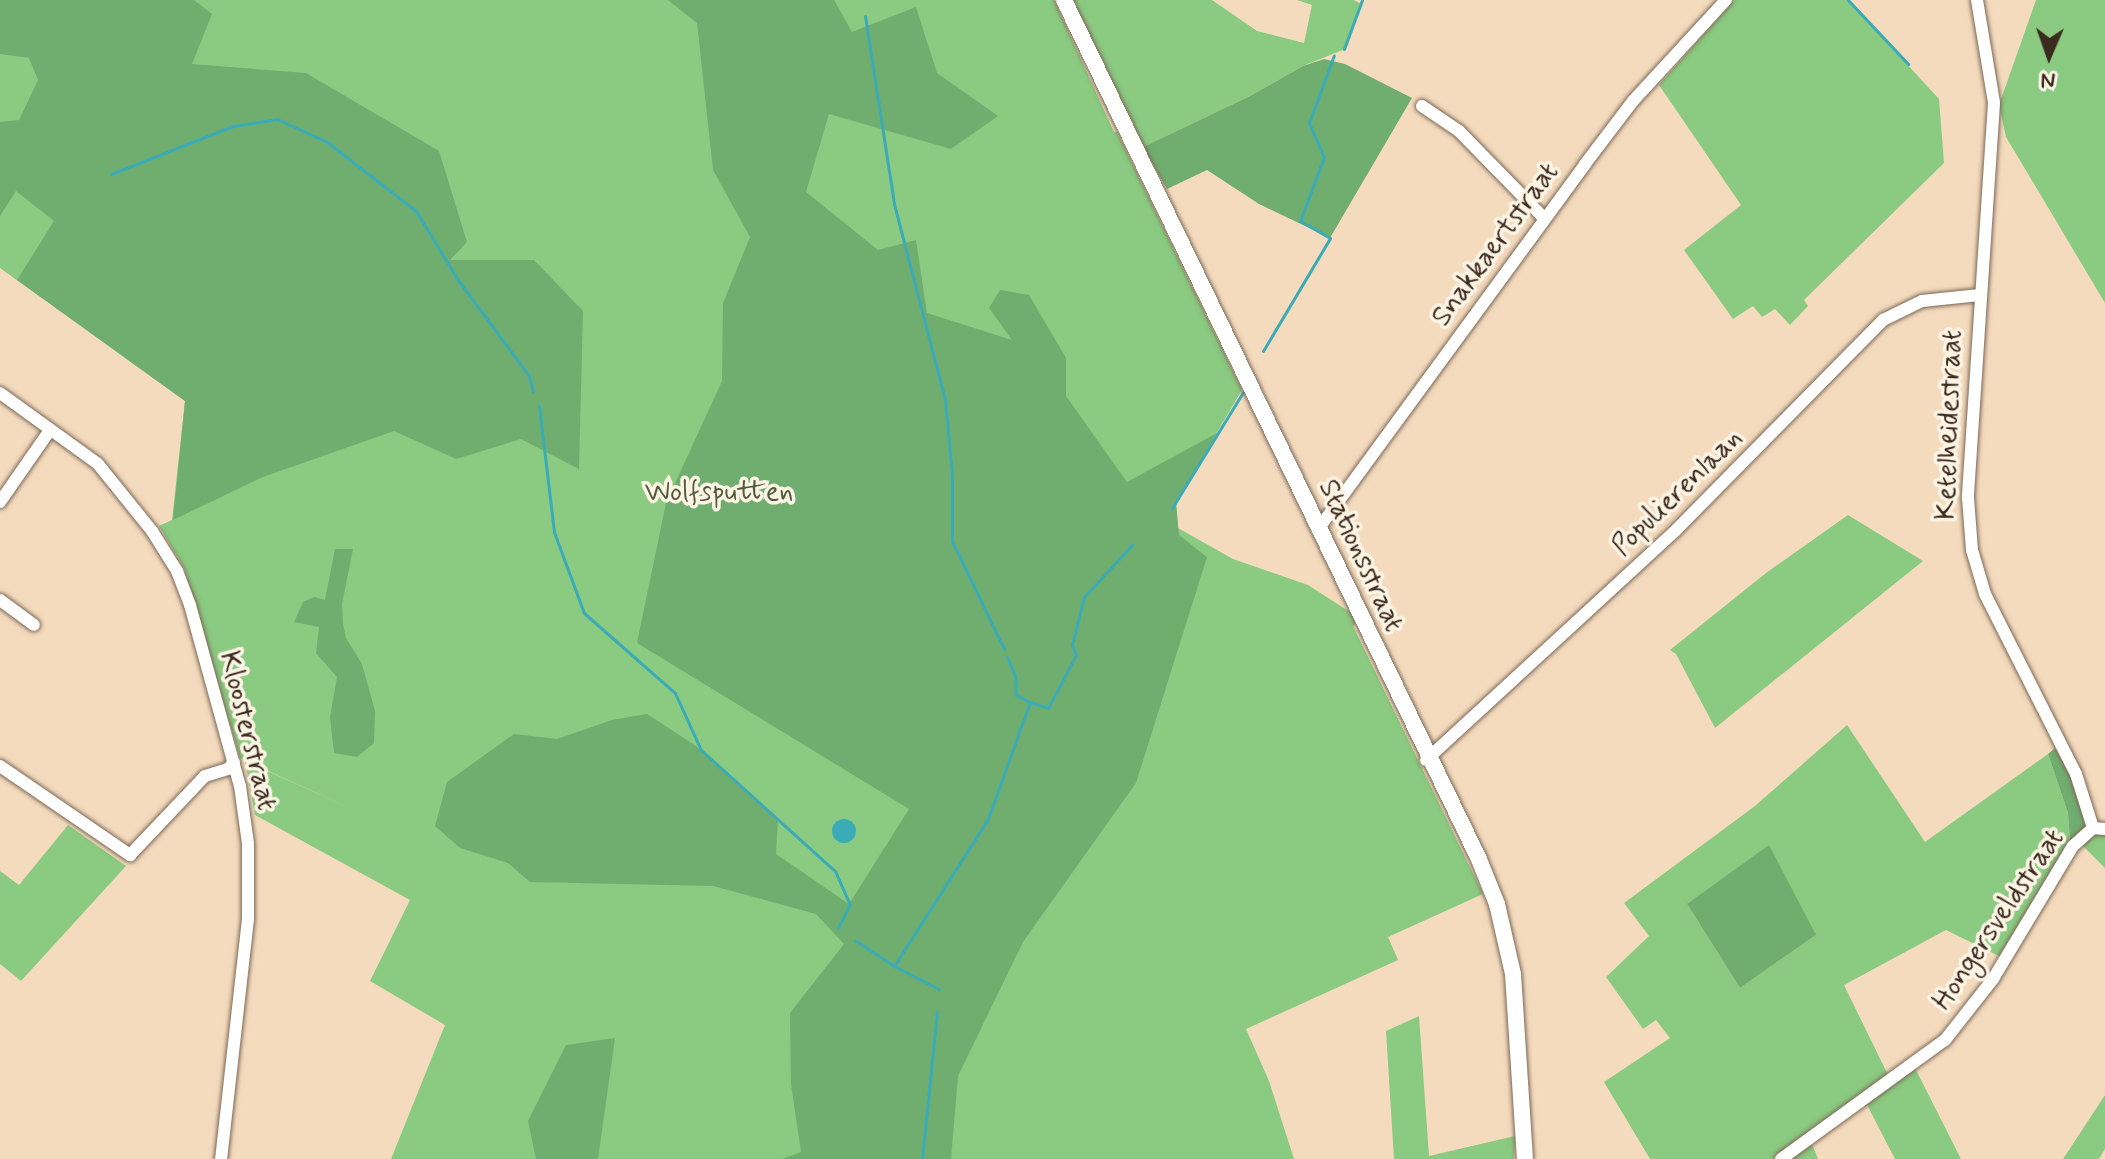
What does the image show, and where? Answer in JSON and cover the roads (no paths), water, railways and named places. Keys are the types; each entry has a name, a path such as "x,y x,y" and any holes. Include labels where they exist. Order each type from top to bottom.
{"street":[{"name":"Stationsstraat","path":"1064,0 1319,528 1426,760 1478,857 1504,928 1513,974 1525,1159"},
{"name":"Snakkaertstraat","path":"1319,528 1633,101 1726,0"},
{"name":"Ketelheidestraat","path":"1977,0 1994,86 1968,498 1972,550 1985,594 2076,774 2099,828"},
{"path":"1422,106 1459,131 1545,219"},
{"name":"Populierenlaan","path":"1426,760 1675,531 1883,320 1922,301 1980,295"},
{"name":"Kloosterstraat","path":"0,393 98,464 152,531 177,571 234,762 248,844 248,919 221,1159"},
{"path":"0,502 50,430"},
{"path":"0,600 34,625"},
{"path":"0,766 130,855 205,776 228,769 234,762"},
{"name":"Hongersveldstraat","path":"1781,1159 1945,1040 1993,979 2073,846 2099,828"}],"water":[{"path":"844,819 855,826 856,831 849,842 844,843 833,836 832,831 839,820"}],"waterway":[{"path":"1344,49 1362,0"},
{"path":"1848,0 1908,64"},
{"path":"865,16 894,204 945,400 952,474 952,541 1004,649"},
{"path":"1263,351 1330,238 1300,221 1324,157 1309,123 1334,55"},
{"path":"111,174 233,126 277,119 327,142 416,211 458,280 529,376 533,392"},
{"path":"1172,508 1243,392"},
{"path":"539,406 554,532 584,613 675,693 701,750 835,871 850,904 838,928"},
{"path":"939,989 894,966 988,819 1030,702 1048,708 1076,655 1072,645 1084,597 1132,545"},
{"path":"1007,657 1015,676 1016,695 1030,702"},
{"path":"855,940 894,966"},
{"path":"922,1159 937,1012"}],"park label":[{"name":"Wolfsputten","path":"719,493"}]}
